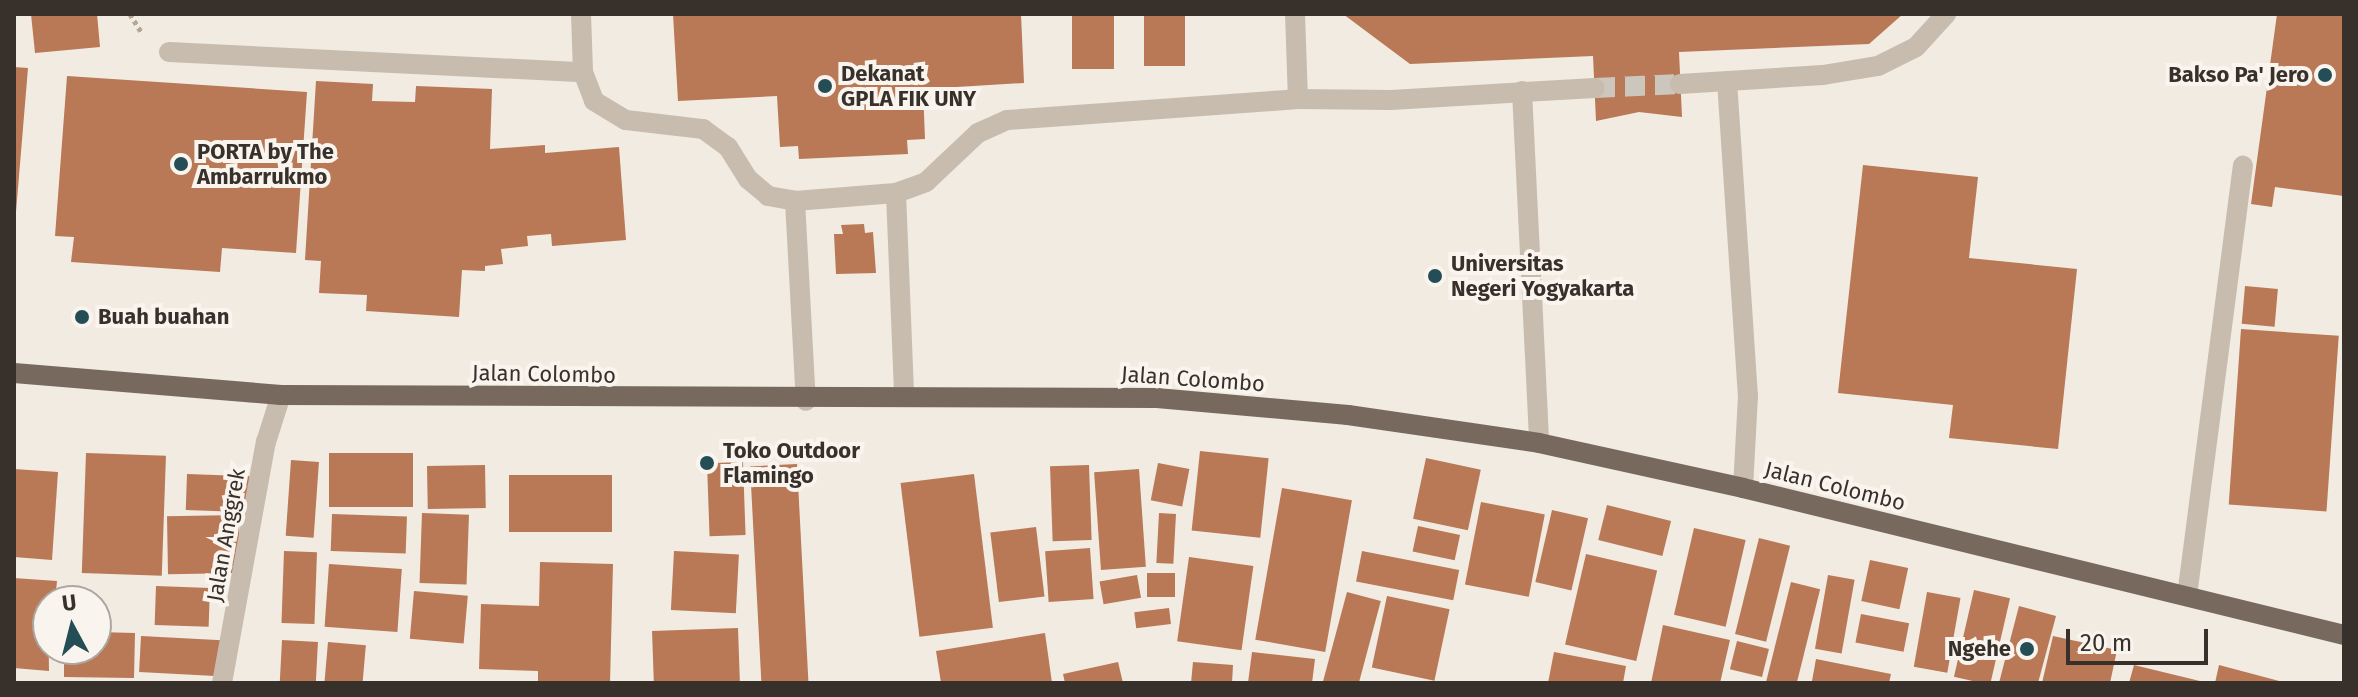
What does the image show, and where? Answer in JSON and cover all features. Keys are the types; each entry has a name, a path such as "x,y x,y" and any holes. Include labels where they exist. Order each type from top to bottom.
{"main road":[{"name":"Jalan Colombo","path":"14,373 281,395 806,401 904,396 1157,398 1348,415 1539,443 1743,488 2344,635"}],"street":[{"path":"581,14 583,72 594,101 626,120 703,129 728,147 748,179 768,196 795,201 896,193 926,182 978,133 1007,120 1298,99 1391,100 1595,88"},
{"path":"1295,14 1298,99"},
{"path":"1680,84 1878,66 1916,47 1946,14"},
{"path":"169,52 583,72"},
{"path":"1727,81 1748,396 1743,488"},
{"path":"1522,91 1539,443"},
{"path":"2187,596 2243,166"},
{"path":"896,193 904,396"},
{"path":"795,201 806,401"},
{"name":"Jalan Anggrek","path":"222,683 266,442 281,395"}],"building":[{"path":"31,14 97,14 100,47 35,53"},
{"name":"Dekanat GPLA FIK UNY","path":"673,14 1021,14 1024,83 923,89 925,139 907,140 908,154 799,159 798,146 780,147 777,96 678,101"},
{"path":"1072,14 1114,14 1114,69 1072,69"},
{"path":"1144,14 1185,14 1185,66 1144,66"},
{"path":"1343,14 1903,14 1869,44 1679,52 1682,117 1639,112 1596,121 1593,56 1410,64"},
{"path":"2277,14 2344,14 2344,196 2275,187 2272,207 2251,204"},
{"path":"14,67 28,68 16,212 14,212"},
{"name":"PORTA by The Ambarrukmo","path":"67,76 307,92 296,253 222,248 220,272 71,262 74,237 55,236"},
{"path":"316,81 373,84 372,101 415,102 416,86 492,89 490,149 545,145 545,153 619,147 626,240 552,246 551,234 527,236 528,246 501,249 503,264 485,266 485,271 462,270 459,317 366,311 367,295 319,293 321,261 305,260"},
{"path":"1863,165 1978,177 1969,258 2077,269 2058,449 1949,438 1953,405 1838,393"},
{"path":"864,224 865,233 873,232 876,273 836,274 834,234 843,234 841,225"},
{"path":"2245,286 2278,289 2275,327 2242,324"},
{"path":"2241,329 2339,336 2326,511 2229,505"},
{"path":"1200,451 1269,458 1260,538 1192,531"},
{"path":"86,453 166,456 162,576 82,573"},
{"path":"329,453 413,453 413,507 329,507"},
{"path":"1426,458 1481,470 1468,530 1413,519"},
{"path":"291,460 319,462 314,538 286,536"},
{"path":"743,462 746,535 710,536 707,463"},
{"path":"1158,463 1189,469 1182,506 1151,500"},
{"path":"797,464 808,683 761,683 750,466"},
{"path":"485,465 486,508 428,509 427,466"},
{"path":"1089,465 1092,540 1053,541 1050,466"},
{"path":"14,469 58,472 52,560 14,557"},
{"path":"1139,469 1146,567 1101,570 1094,472"},
{"path":"187,474 250,476 249,512 186,510"},
{"path":"974,474 993,628 919,637 901,483"},
{"path":"509,475 612,475 612,532 509,532"},
{"path":"1282,488 1352,500 1325,652 1255,640"},
{"path":"1481,502 1545,514 1529,597 1465,584"},
{"path":"1607,505 1671,521 1662,556 1598,540"},
{"path":"1552,510 1588,518 1571,590 1535,582"},
{"path":"422,513 469,515 467,585 420,583"},
{"path":"1159,513 1176,514 1173,564 1156,563"},
{"path":"332,514 407,517 406,554 331,551"},
{"path":"239,515 240,573 168,574 167,516"},
{"path":"1418,526 1460,535 1455,560 1413,551"},
{"path":"1036,527 1045,596 999,602 990,533"},
{"path":"1694,528 1746,540 1726,627 1674,615"},
{"path":"1759,538 1790,546 1766,642 1735,634"},
{"path":"1090,548 1094,599 1049,602 1045,551"},
{"path":"284,551 317,552 314,624 281,623"},
{"path":"674,551 739,554 736,613 671,610"},
{"path":"1362,551 1459,570 1453,600 1356,581"},
{"path":"1586,554 1657,570 1636,661 1565,645"},
{"path":"1189,557 1253,566 1242,650 1177,641"},
{"path":"1870,560 1908,568 1899,609 1861,601"},
{"path":"540,562 613,564 610,683 538,683 538,671 479,669 481,604 539,606"},
{"path":"329,564 402,569 397,632 325,627"},
{"path":"1147,573 1175,573 1175,597 1147,597"},
{"path":"1137,575 1141,598 1104,604 1100,582"},
{"path":"1828,575 1855,580 1842,654 1815,649"},
{"path":"14,578 57,581 57,585 32,585 32,665 49,665 49,671 14,668"},
{"path":"1791,582 1820,589 1797,683 1766,683"},
{"path":"156,586 210,588 209,627 155,625"},
{"path":"1974,590 2010,598 1991,683 1954,677"},
{"path":"414,591 468,596 464,644 410,639"},
{"path":"1347,592 1381,601 1359,683 1323,683"},
{"path":"1927,592 1960,598 1947,673 1914,667"},
{"path":"1387,596 1450,609 1434,681 1372,667"},
{"name":"Ngehe","path":"2019,606 2056,616 2038,683 1999,683"},
{"path":"1169,608 1171,624 1136,628 1134,612"},
{"path":"1861,614 1909,623 1904,652 1855,642"},
{"path":"1663,625 1730,640 1720,683 1651,683"},
{"path":"738,628 740,683 654,683 652,631"},
{"path":"112,632 135,633 134,678 64,677 64,665 112,665"},
{"path":"1045,633 1052,683 941,683 936,651"},
{"path":"141,636 222,640 220,676 139,672"},
{"path":"2053,636 2117,650 2110,683 2042,683"},
{"path":"282,640 318,642 316,683 280,683"},
{"path":"1737,641 1769,649 1762,677 1730,669"},
{"path":"328,642 366,645 363,683 324,683"},
{"path":"1252,652 1315,659 1312,683 1248,683"},
{"path":"1554,652 1626,666 1623,683 1548,683"},
{"path":"1816,659 1891,674 1889,683 1812,681"},
{"path":"1118,662 1123,683 1065,683 1063,674"},
{"path":"1193,662 1233,665 1232,683 1191,683"},
{"path":"2134,665 2204,682 2204,683 2129,683"},
{"path":"2219,665 2283,682 2283,683 2215,683"}],"tunnel":[{"path":"1595,88 1680,84"}],"place":[{"name":"Bakso Pa' Jero","path":"2325,75"},
{"name":"Dekanat GPLA FIK UNY","path":"825,86"},
{"name":"PORTA by The Ambarrukmo","path":"181,164"},
{"name":"Universitas Negeri Yogyakarta","path":"1435,276"},
{"name":"Buah buahan","path":"82,317"},
{"name":"Toko Outdoor Flamingo","path":"707,463"},
{"name":"Ngehe","path":"2027,649"}]}
